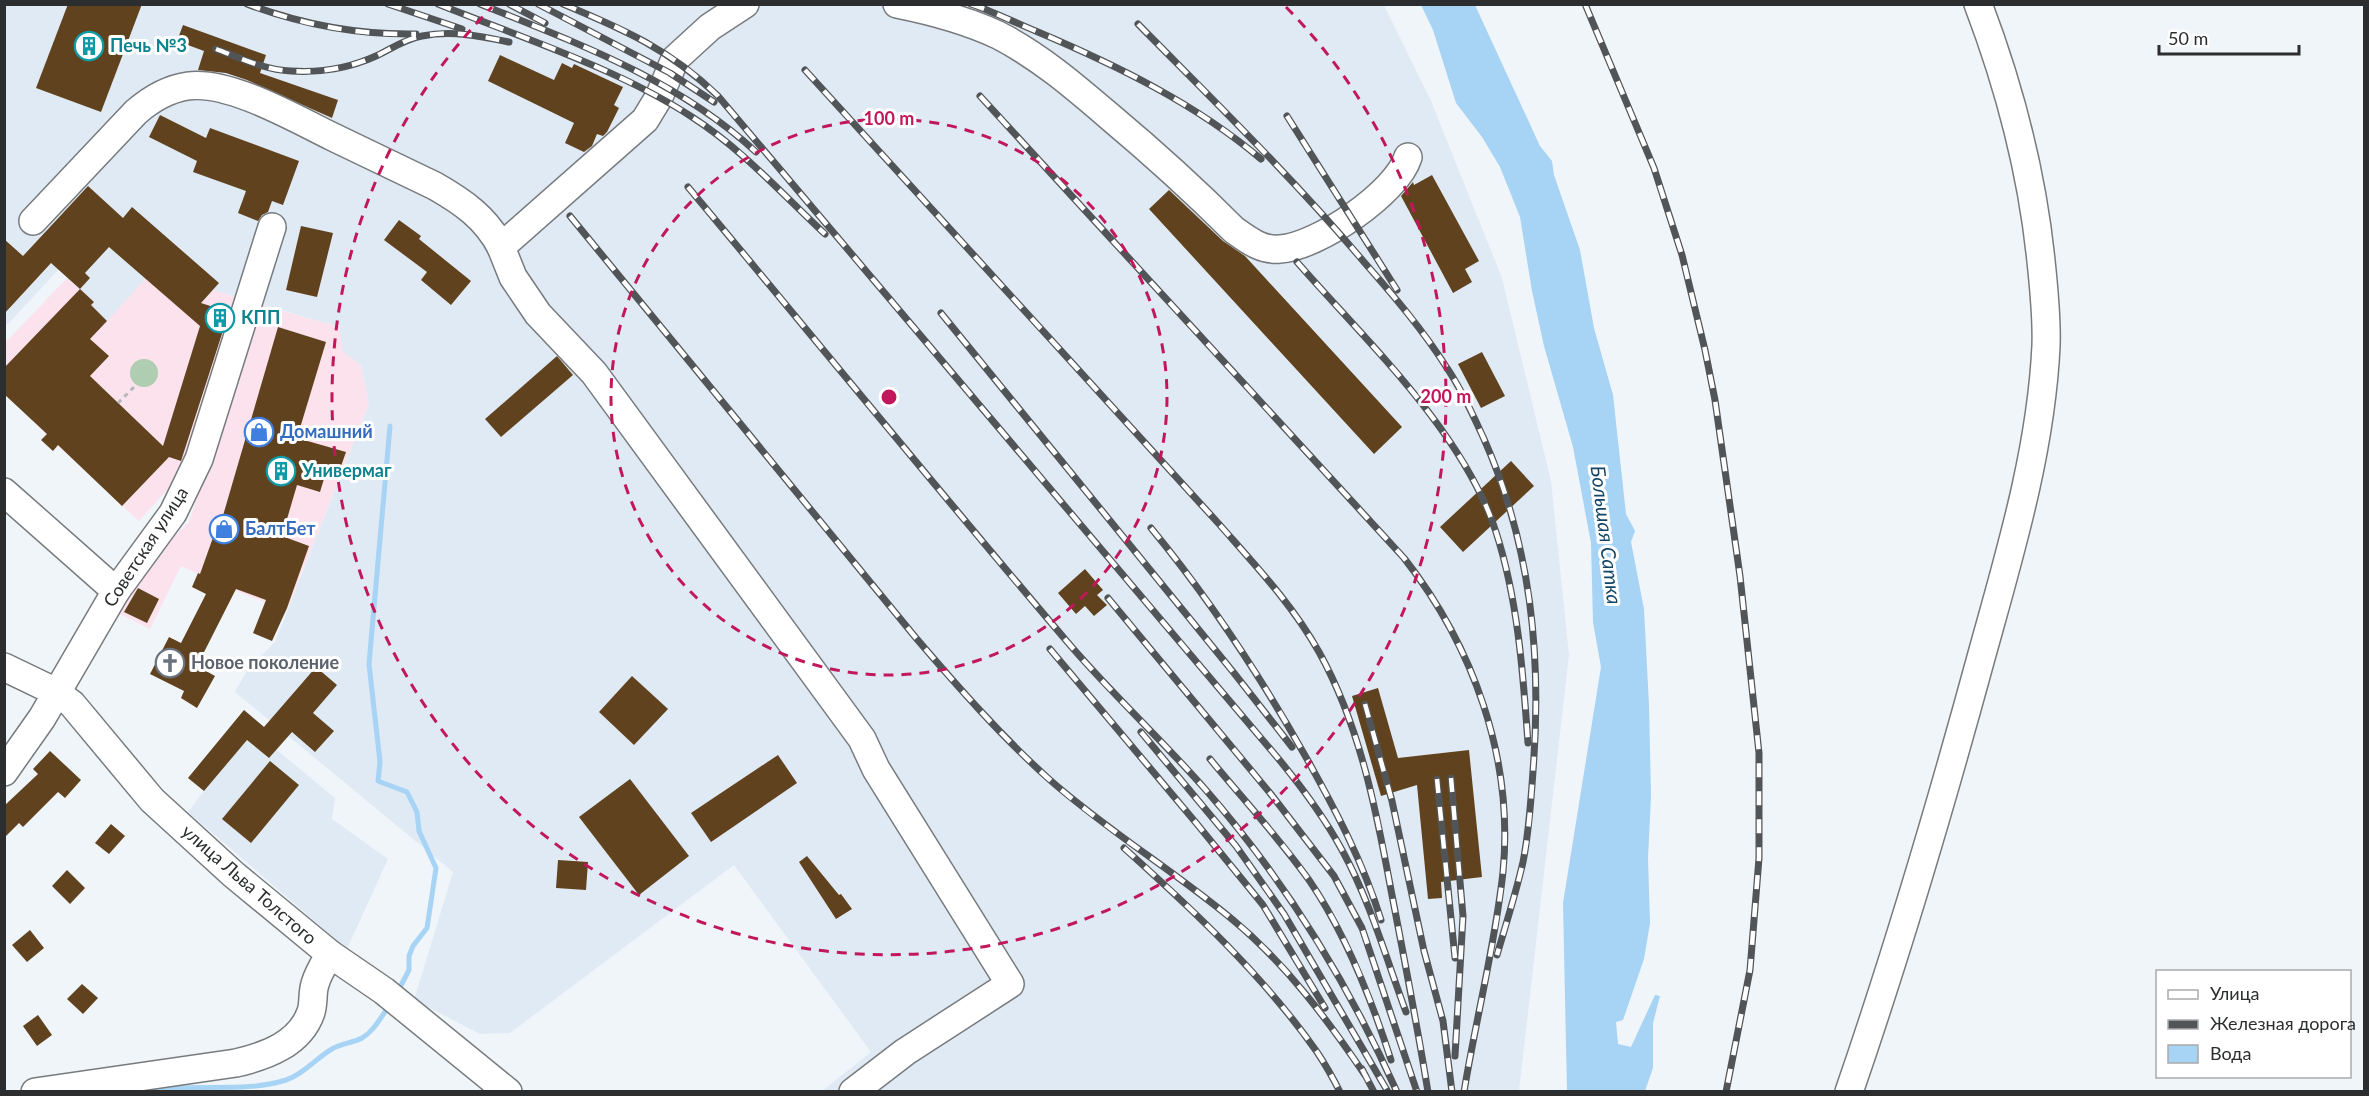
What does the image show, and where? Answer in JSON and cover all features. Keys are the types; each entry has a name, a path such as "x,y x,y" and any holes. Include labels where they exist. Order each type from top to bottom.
{"street":[{"path":"501,247 645,120 659,97 675,59 710,27 746,4"},
{"path":"897,4 942,14 978,27 1033,56 1073,85 1164,161 1234,230 1246,239 1268,249 1289,248 1351,218 1393,183 1406,165 1408,157"},
{"path":"1849,1092 1889,976 1947,781 2018,522 2042,401 2046,343 2044,290 2031,184 2007,83 1978,4"},
{"path":"33,221 151,99 189,86 205,86 232,92 275,109 435,186 456,198 484,221 501,247 513,277 538,314 594,373 862,739 876,769 1010,984 905,1052 853,1092"},
{"name":"Советская улица","path":"4,772 29,739 116,591 157,537 187,488 199,459 272,227"},
{"path":"4,492 116,591"},
{"name":"улица Льва Толстого","path":"4,666 56,692 72,704 152,800 233,874 330,954 393,999 508,1092"},
{"path":"35,1092 258,1058 291,1041 303,1028 311,1012 317,979 330,954"}],"path":[{"path":"118,404 135,386"}],"shaded area":[{"path":"5,5 1384,5 1431,101 1502,278 1551,481 1569,655 1519,1091 822,1091 871,1052 734,865 510,1033 480,1034 414,1000 453,872 235,692 248,669 275,642 369,404 361,365 343,352 339,327 213,290 190,317 146,278 107,321 91,305 94,302 67,278 69,274 61,267 7,325 5,323"},
{"path":"67,278 94,302 91,305 146,278 213,290 239,298 184,471 139,521 58,446 53,451 41,440 46,434 5,394 4,344"},
{"path":"259,304 339,327 344,352 361,365 369,404 287,610 181,566 150,629 120,614 145,565 189,522"},
{"path":"244,710 283,742 277,750 335,798 332,819 388,859 347,949 188,812 204,791 188,778"}],"green space":[{"path":"144,359 154,363 158,373 154,383 144,387 134,383 130,373 134,363"}],"water":[{"name":"Большая Сатка","path":"1421,5 1475,5 1540,146 1552,161 1554,175 1580,250 1594,328 1613,395 1626,514 1635,531 1631,542 1644,609 1651,796 1648,858 1650,923 1644,959 1623,1020 1616,1022 1618,1044 1631,1047 1655,995 1660,996 1653,1023 1653,1068 1645,1091 1567,1091 1563,903 1601,667 1593,622 1591,543 1573,447 1544,346 1532,291 1520,217 1500,167 1482,137 1456,103 1433,30"}],"building":[{"name":"Печь №3","path":"68,4 142,4 101,112 36,88"},
{"path":"183,25 266,55 260,73 338,100 332,118 247,80 226,73 198,70 204,51 177,41"},
{"path":"500,55 554,80 562,63 572,68 574,64 623,87 614,105 619,108 607,132 603,136 597,134 592,146 584,152 565,143 574,123 488,81"},
{"path":"160,115 206,138 210,128 299,161 283,205 272,201 268,212 258,221 238,213 246,191 193,172 197,161 149,137"},
{"path":"1432,175 1479,261 1465,269 1472,282 1453,293 1401,196 1413,182 1414,185"},
{"path":"88,186 123,218 132,207 219,283 201,303 229,312 181,461 169,457 122,506 58,445 53,451 41,440 47,434 4,394 4,368 80,289 51,263 4,314 4,239 23,256","holes":["109,247 200,326 163,446 90,376 109,356 90,339 107,321 91,305 94,302 80,289 90,278 85,273"]},
{"path":"1169,190 1223,241 1245,256 1402,427 1374,454 1149,209"},
{"path":"399,220 421,236 419,239 471,281 451,305 421,280 427,272 384,240"},
{"path":"301,226 333,233 317,297 286,290"},
{"path":"278,327 326,342 297,438 346,452 339,472 327,469 320,492 297,485 282,536 309,546 287,608 272,641 253,633 266,600 236,589 197,666 215,676 197,708 181,698 184,691 150,674 169,637 181,643 206,594 192,587 198,573 200,574 220,518 222,519"},
{"path":"1482,352 1505,396 1481,408 1458,364"},
{"path":"557,356 573,375 501,437 485,419"},
{"path":"1511,461 1534,486 1463,552 1440,527"},
{"path":"1085,569 1103,590 1097,595 1107,605 1094,616 1085,606 1076,614 1058,593"},
{"path":"138,588 159,599 147,623 124,612"},
{"path":"316,667 337,685 313,713 334,731 315,752 292,732 269,758 247,740 204,791 188,778 244,710 264,727"},
{"path":"632,676 668,709 634,745 599,712"},
{"path":"1378,688 1398,758 1469,750 1482,877 1441,882 1442,898 1428,899 1417,785 1381,796 1352,696"},
{"path":"50,751 81,780 65,798 58,792 23,827 19,823 4,838 4,806 38,774 33,769"},
{"path":"778,755 797,783 711,842 691,813"},
{"path":"270,761 299,785 251,843 222,819"},
{"path":"630,779 689,856 639,895 579,817"},
{"path":"111,824 125,836 109,854 95,843"},
{"path":"807,856 852,909 836,919 799,862"},
{"path":"558,860 588,862 586,890 556,888"},
{"path":"67,870 85,888 70,904 52,886"},
{"path":"30,930 44,948 27,962 12,945"},
{"path":"82,984 98,998 83,1014 67,999"},
{"path":"38,1015 52,1035 37,1046 23,1026"}],"waterway":[{"path":"390,426 369,664 380,762 378,781 407,792 417,812 419,831 436,868 427,928 413,946 409,956 409,970 397,993"},
{"path":"144,1092 179,1088 252,1086 286,1080 299,1074 336,1047 366,1035 389,1006"}],"railway":[{"path":"247,4 289,18 330,27 373,33 416,34"},
{"path":"388,4 462,29"},
{"path":"438,4 601,69 692,117 728,143 761,172 825,234"},
{"path":"480,4 553,33 660,84 694,104 756,152"},
{"path":"509,4 545,23"},
{"path":"538,4 670,73 714,102"},
{"path":"563,4 626,32 664,53 682,65 718,96 1277,757 1320,814 1352,869 1406,1012"},
{"path":"971,4 1126,72 1210,121 1261,159"},
{"path":"1585,4 1654,168 1682,255 1715,400 1740,576 1759,753 1759,858 1750,970 1726,1092"},
{"path":"1138,24 1310,200 1407,313 1458,385 1500,479 1523,560 1530,602 1536,686 1533,771 1527,839 1523,862 1497,955"},
{"path":"216,49 272,68 312,71 356,64 410,39 433,34 466,34 509,42"},
{"path":"805,70 1219,524 1272,585 1319,652 1345,709 1365,768 1385,860 1428,1092"},
{"path":"980,96 1404,558 1429,592 1469,666 1484,705 1495,746 1502,787 1505,829 1500,900 1464,1092"},
{"path":"1287,116 1397,290"},
{"path":"688,187 1070,645 1189,771 1234,823 1288,896 1336,972 1397,1092"},
{"path":"570,216 916,638 981,711 1032,764 1072,799 1211,902 1271,955 1305,993 1365,1075"},
{"path":"1297,262 1382,356 1437,423 1461,458 1481,495 1496,532 1510,584 1521,663 1528,743"},
{"path":"941,313 1292,747"},
{"path":"1151,528 1215,612 1290,729 1348,837 1381,920"},
{"path":"1108,598 1270,793 1334,876 1362,928 1417,1092"},
{"path":"1050,649 1263,905 1325,1008"},
{"path":"1365,704 1392,801 1424,951 1443,1021 1452,1092"},
{"path":"1141,732 1236,846 1284,914 1388,1092"},
{"path":"1210,759 1286,849 1309,880 1335,922 1375,1013 1391,1060"},
{"path":"1451,778 1463,916 1455,1056"},
{"path":"1437,779 1455,958"},
{"path":"1124,848 1201,919 1274,996 1317,1052 1340,1092"},
{"path":"1362,1069 1374,1092"}],"place":[{"name":"Печь №3","path":"89,46"},
{"name":"КПП","path":"220,318"},
{"name":"Домашний","path":"259,432"},
{"name":"Универмаг","path":"281,471"},
{"name":"БалтБет","path":"224,529"},
{"name":"Новое поколение","path":"170,663"}]}
